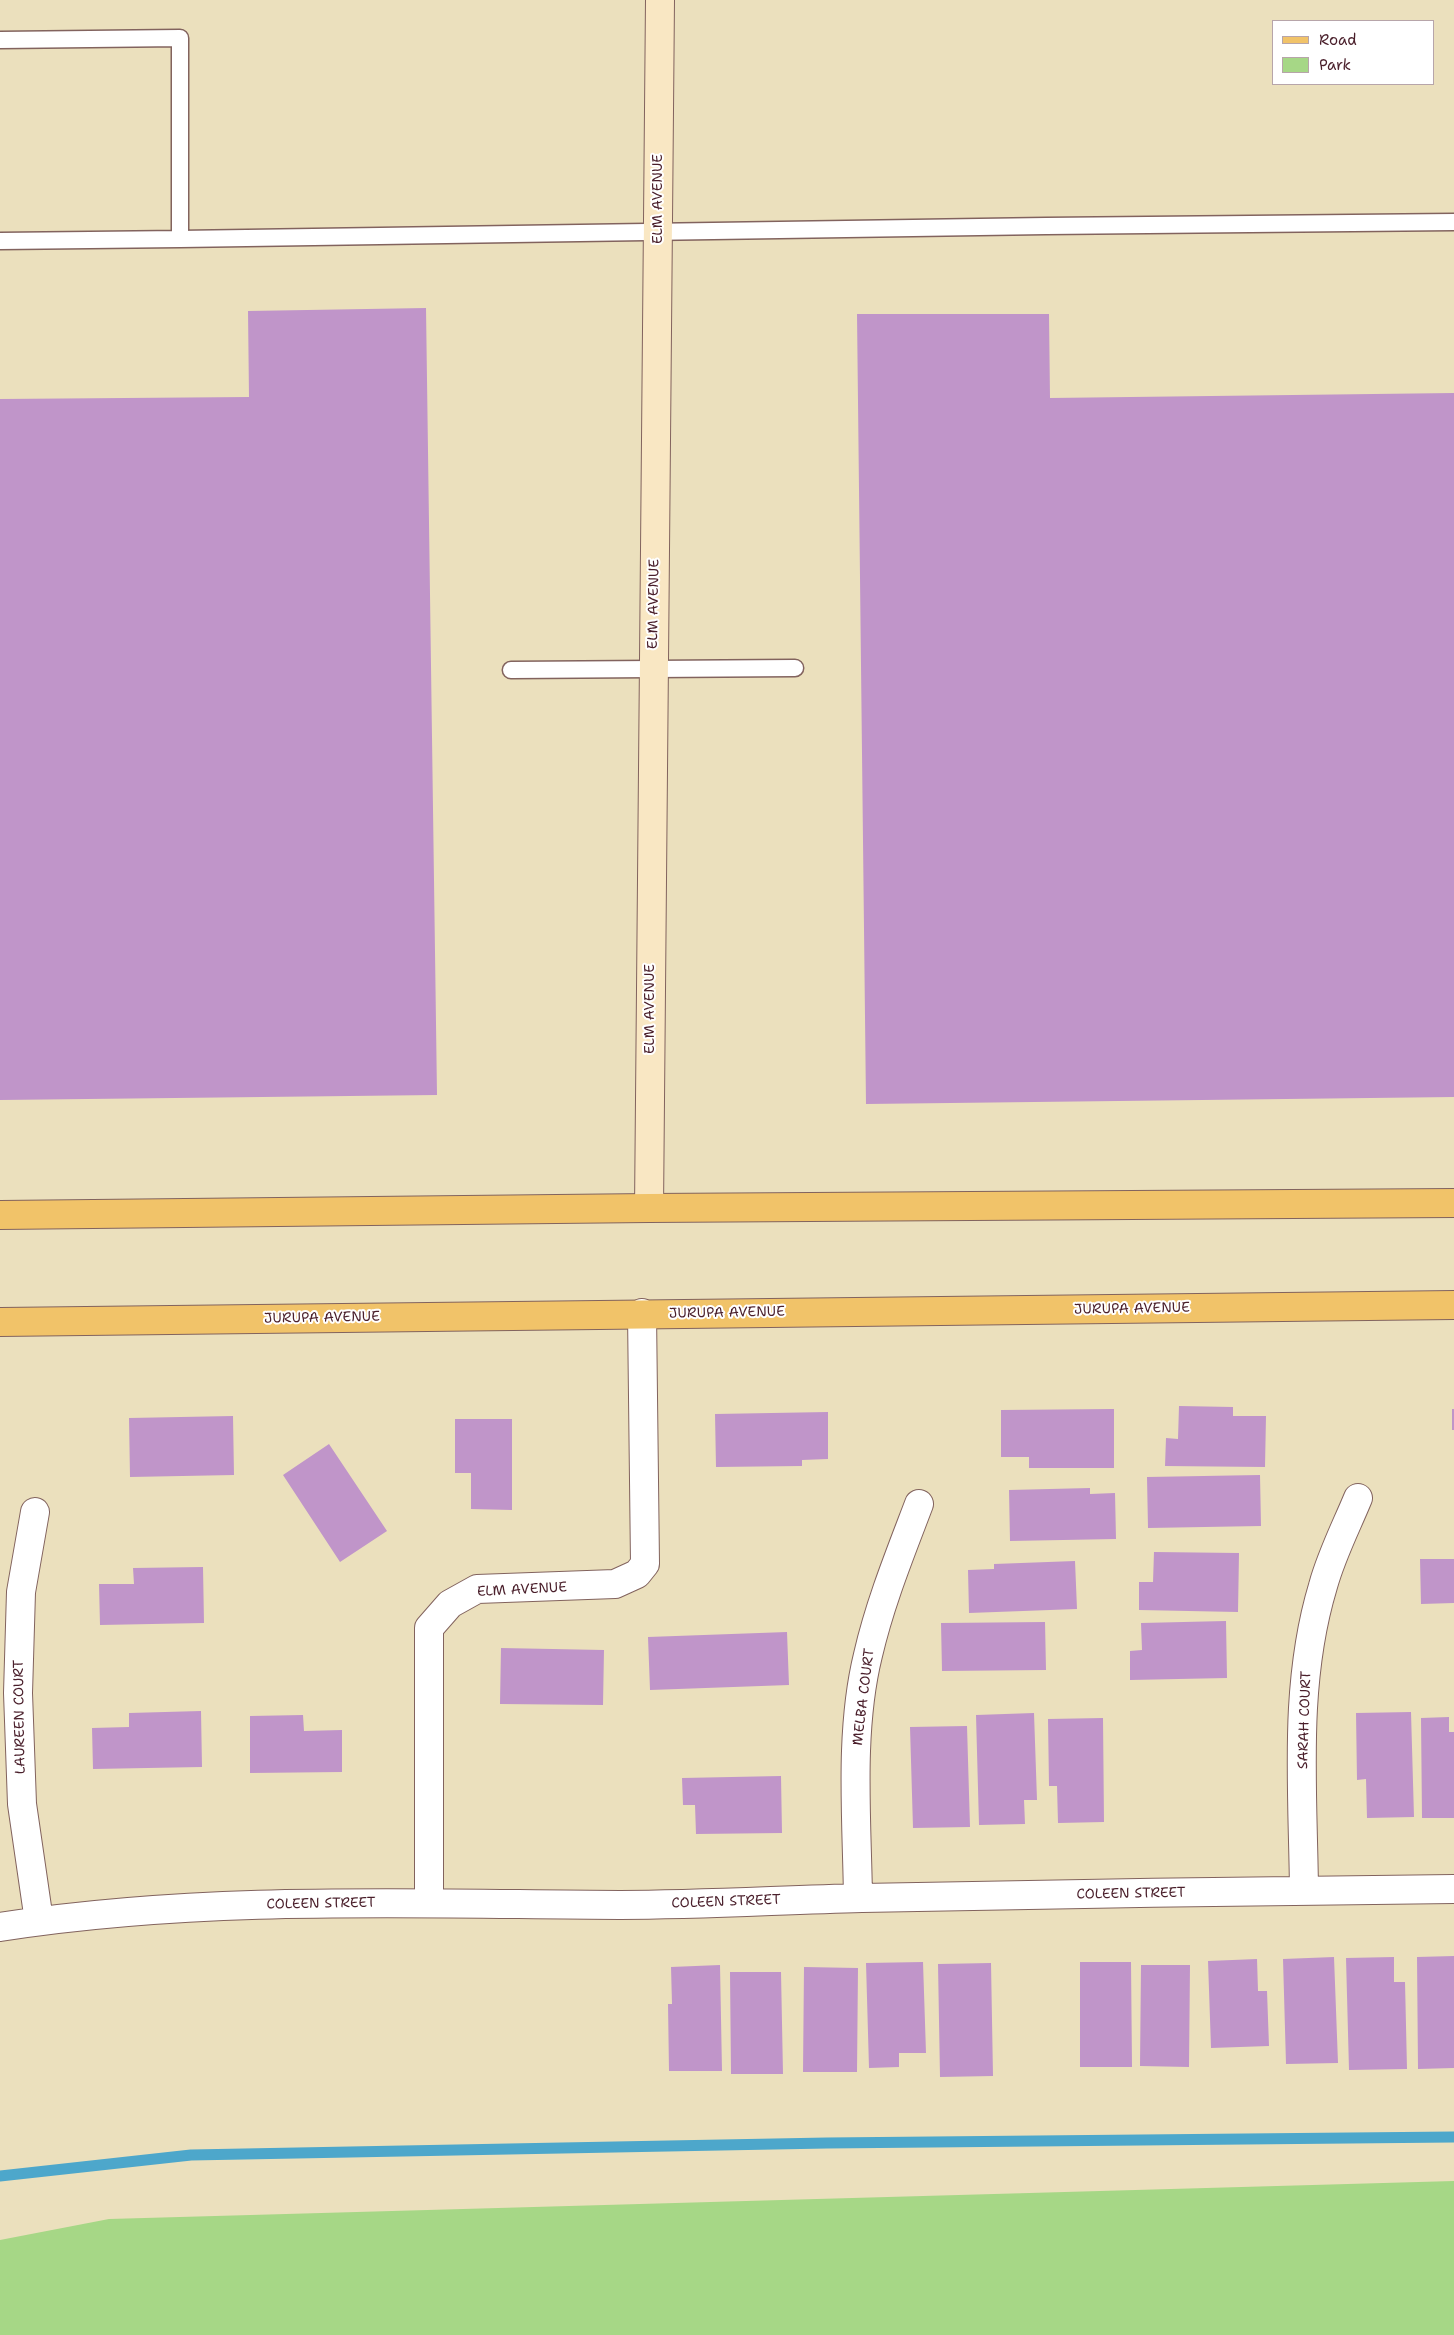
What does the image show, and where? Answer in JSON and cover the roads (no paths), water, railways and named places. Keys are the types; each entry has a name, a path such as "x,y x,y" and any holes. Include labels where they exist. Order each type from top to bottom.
{"main road":[{"path":"0,1215 649,1208 1454,1203"},
{"name":"JURUPA AVENUE","path":"0,1322 1454,1305"}],"street":[{"name":"ELM AVENUE","path":"649,1208 660,0"},
{"name":"ELM AVENUE","path":"429,1903 429,1628 450,1604 478,1589 615,1584 637,1574 645,1564 642,1313"},
{"name":"SARAH COURT","path":"1304,1891 1303,1688 1312,1629 1323,1585 1358,1498"},
{"name":"MELBA COURT","path":"858,1898 856,1769 860,1711 867,1656 890,1579 919,1504"},
{"name":"LAUREEN COURT","path":"35,1512 21,1592 18,1693 22,1804 39,1921"},
{"name":"COLEEN STREET","path":"0,1927 39,1921 185,1907 429,1903 623,1905 858,1898 1454,1889"}],"lane":[{"path":"0,40 180,38 180,239"},
{"path":"0,241 1454,222"},
{"path":"511,670 795,668"}],"waterway":[{"path":"0,2176 191,2155 827,2143 1454,2137"}]}
